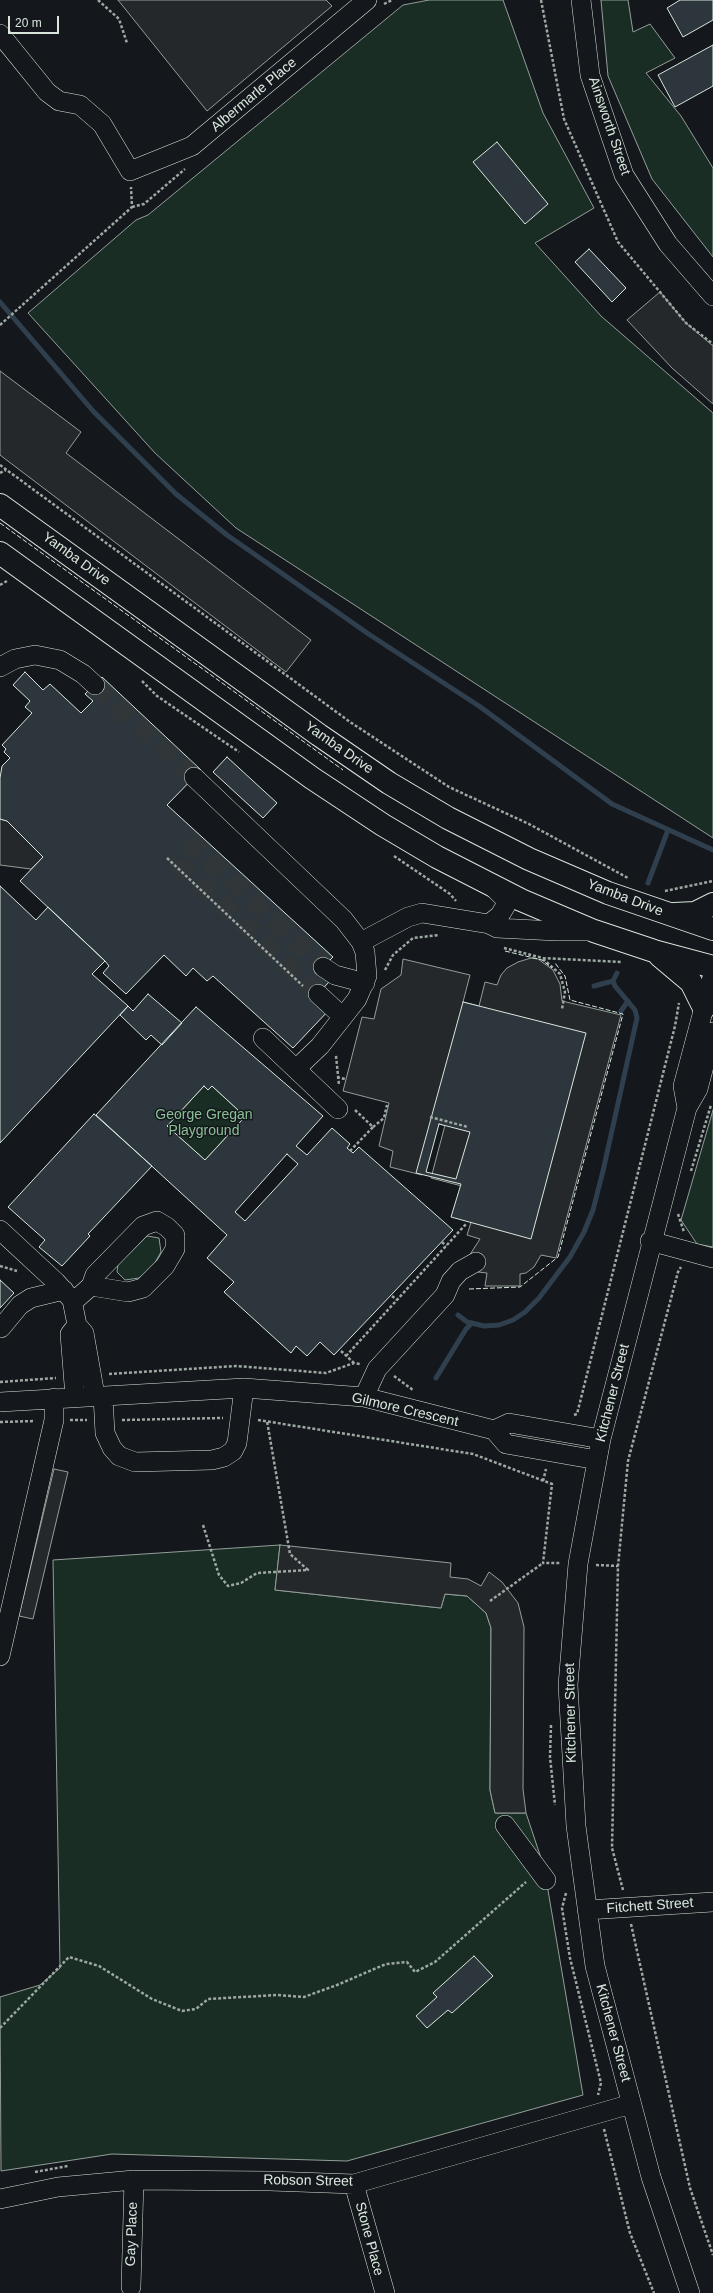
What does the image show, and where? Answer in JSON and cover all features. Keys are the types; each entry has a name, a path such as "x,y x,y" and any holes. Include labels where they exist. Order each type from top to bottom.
{"main road":[{"name":"Yamba Drive","path":"0,505 319,735 389,783 448,818 529,859 608,893 713,929"},
{"path":"0,553 312,778 383,825 437,857 492,886 594,931 654,952 713,967"},
{"path":"667,914 696,913 713,904"},
{"path":"654,952 691,982 704,1008"}],"street":[{"name":"Albermarle Place","path":"130,171 192,146 367,0"},
{"name":"Ainsworth Street","path":"581,0 590,75 624,175 668,244 713,296"},
{"path":"0,34 47,92 59,101 80,105 102,124 130,171"},
{"path":"0,667 15,659 35,655 60,660 83,674 95,685"},
{"path":"194,777 344,920 361,942 367,962 365,983 357,999 320,1046 296,1069"},
{"path":"489,924 500,915 506,905 505,899 492,886"},
{"path":"361,942 415,914 431,914 455,920 489,924 498,928 594,931"},
{"path":"323,967 335,975 365,983"},
{"name":"Kitchener Street","path":"687,1108 683,1086 713,974"},
{"path":"311,991 343,1017"},
{"name":"Kitchener Street","path":"690,2293 650,2177 595,1966 576,1826 568,1685 578,1564 601,1439 650,1241 687,1108 698,1089 713,1032"},
{"path":"263,1038 296,1069 346,1108"},
{"path":"0,1230 68,1296 77,1325 84,1333 99,1395 105,1433 112,1448 119,1456 135,1462 212,1460 224,1457 233,1451 237,1444 242,1417 244,1388"},
{"path":"650,1241 713,1258"},
{"path":"1,1328 20,1305 31,1298 68,1296 91,1286"},
{"path":"364,1397 377,1369 445,1295"},
{"path":"75,1397 70,1334 77,1325"},
{"name":"Gilmore Crescent","path":"0,1402 99,1395 244,1388 364,1397 494,1430"},
{"path":"0,1656 54,1420 54,1398"},
{"path":"597,1460 506,1444 494,1430 509,1423 601,1439"},
{"path":"505,1825 543,1876"},
{"name":"Fitchett Street","path":"587,1910 713,1902"},
{"name":"Robson Street","path":"0,2199 58,2187 134,2180 270,2181 354,2184 631,2104"},
{"name":"Gay Place","path":"130,2287 134,2180"},
{"name":"Stone Place","path":"354,2184 385,2293"}],"path":[{"path":"98,0 119,19 127,43"},
{"path":"541,0 564,119 618,242 686,323 713,344"},
{"path":"0,325 132,207 130,171"},
{"path":"0,465 350,722 449,787 529,824 629,879"},
{"path":"0,474 6,470"},
{"path":"167,858 311,991"},
{"path":"663,892 713,881"},
{"path":"384,973 393,955 412,938 441,935"},
{"path":"499,946 543,958 628,962"},
{"path":"543,958 560,974 565,992 562,1010"},
{"path":"571,1417 578,1414 675,1026 679,1003 678,996"},
{"path":"336,1052 337,1077 340,1089"},
{"path":"337,1077 345,1079"},
{"path":"689,1178 713,1097"},
{"path":"350,1151 373,1127 384,1118 387,1106"},
{"path":"346,1108 373,1127"},
{"path":"430,1117 468,1127"},
{"path":"680,1207 678,1214 692,1252 678,1272 628,1461 618,1566 612,1848 627,1907 690,2188 713,2255"},
{"path":"346,1356 466,1224"},
{"path":"442,1242 446,1246"},
{"path":"392,1296 397,1300"},
{"path":"341,1351 354,1362"},
{"path":"25,1380 29,1422 32,1426"},
{"path":"0,1422 242,1417 473,1454 552,1484 543,1562"},
{"path":"203,1525 219,1575 228,1586 241,1583 257,1572 308,1570 290,1554 268,1421"},
{"path":"490,1601 543,1562 562,1564 560,1569"},
{"path":"551,1719 550,1757 556,1809"},
{"path":"0,2028 69,1957 99,1966 152,1999 182,2011 196,2009 208,1999 277,1995 304,1997 386,1964 407,1962 415,1972 435,1962 543,1876"},
{"path":"567,1888 562,1908 570,1958 601,2083 597,2099 600,2113 630,2233 654,2293"},
{"path":"28,2174 49,2168 72,2166"}],"green space":[{"path":"429,0 503,0 543,113 594,208 535,243 601,316 713,413 713,838 236,528 155,453 28,313 136,220 148,215 403,5"},
{"path":"601,0 628,0 633,32 650,24 675,58 646,73 681,116 713,168 713,257 652,179 608,76"},
{"name":"George Gregan Playground","path":"204,1086 212,1086 238,1110 235,1113 242,1120 205,1160 167,1126"},
{"path":"713,1110 713,1247 697,1244 681,1220"},
{"path":"147,1236 159,1238 161,1252 152,1268 146,1273 139,1278 125,1280 117,1272 118,1264"},
{"path":"280,1545 275,1590 441,1608 445,1594 467,1596 486,1613 491,1628 490,1790 495,1813 526,1813 544,1867 583,2095 347,2161 112,2154 1,2171 0,1997 40,1985 60,1968 53,1560"}],"shaded area":[{"path":"118,0 326,0 332,6 207,111"},
{"path":"660,292 686,323 713,346 713,404 672,368 627,320"},
{"path":"0,371 81,432 66,453 311,640 286,672 0,455"},
{"path":"0,819 7,821 43,857 31,869 0,865"},
{"path":"531,958 538,959 553,970 560,984 562,1001 621,1015 556,1258 541,1255 534,1267 526,1273 520,1274 520,1286 485,1286 487,1273 478,1272 476,1262 469,1256 480,1239 467,1235 481,1191 431,1178 445,1125 436,1124 422,1175 390,1167 393,1151 379,1146 389,1103 343,1091 362,1017 374,1019 381,989 401,975 403,959 470,975 463,1002 479,1006 485,982 497,985 501,975 507,968 518,962"},
{"path":"54,1469 68,1472 33,1619 19,1616"},
{"path":"280,1545 451,1563 450,1577 468,1579 481,1586 489,1572 502,1582 518,1603 524,1627 523,1789 526,1813 495,1813 490,1790 491,1628 486,1613 467,1596 445,1594 441,1608 275,1590"}],"building":[{"path":"680,0 713,0 713,20 683,37 667,8"},
{"path":"713,45 713,86 675,107 658,75"},
{"path":"497,142 548,204 525,224 473,162"},
{"path":"589,249 626,288 612,302 575,262"},
{"path":"25,672 43,690 50,684 81,713 93,701 85,694 102,677 201,770 167,805 333,957 318,972 329,982 316,996 330,1009 293,1048 213,976 207,981 193,968 186,976 164,955 126,994 103,973 109,966 105,961 20,881 43,857 7,821 0,819 0,778 2,766 10,758 4,752 6,749 2,745 32,713 25,707 30,701 13,685"},
{"path":"227,757 277,803 263,818 213,772"},
{"path":"0,886 36,920 48,907 105,961 92,974 128,1006 0,1143"},
{"path":"148,994 182,1023 162,1045 151,1035 146,1040 120,1015 128,1006 133,1011"},
{"path":"463,1002 586,1033 531,1239 451,1217 461,1184 416,1173"},
{"path":"196,1007 323,1116 296,1146 307,1155 332,1128 350,1144 347,1148 353,1153 359,1147 453,1230 334,1355 320,1342 307,1356 296,1346 291,1353 224,1292 234,1282 207,1258 227,1235 96,1115","holes":["204,1086 208,1090 212,1086 238,1110 235,1113 242,1120 205,1160 167,1126","287,1154 298,1164 245,1221 235,1212"]},
{"path":"94,1114 152,1166 88,1234 90,1236 62,1266 39,1247 45,1240 8,1207"},
{"path":"439,1124 470,1132 456,1179 426,1172"},
{"path":"0,1280 14,1293 0,1308"},
{"path":"474,1956 493,1976 452,2013 448,2010 427,2028 416,2016 437,1997 433,1993"}],"waterway":[{"path":"0,302 93,411 176,494 227,535 370,635 479,706 612,804 713,850"},
{"path":"648,883 668,830"},
{"path":"458,1315 467,1322 484,1326 499,1325 513,1320 525,1312 539,1298 570,1257 584,1232 593,1210 603,1171 637,1018 635,1010 615,986 613,981 617,973"},
{"path":"594,986 613,981"},
{"path":"621,1011 628,1001"},
{"path":"436,1378 466,1329 472,1323"}],"tunnel":[{"path":"95,685 194,777"},
{"path":"318,994 179,864 194,847 323,967"}],"fence":[{"path":"0,523 343,770"},
{"path":"505,951 542,960 552,968"},
{"path":"469,1289 520,1287 558,1257 623,1014 570,1000 565,976 555,963"}]}
